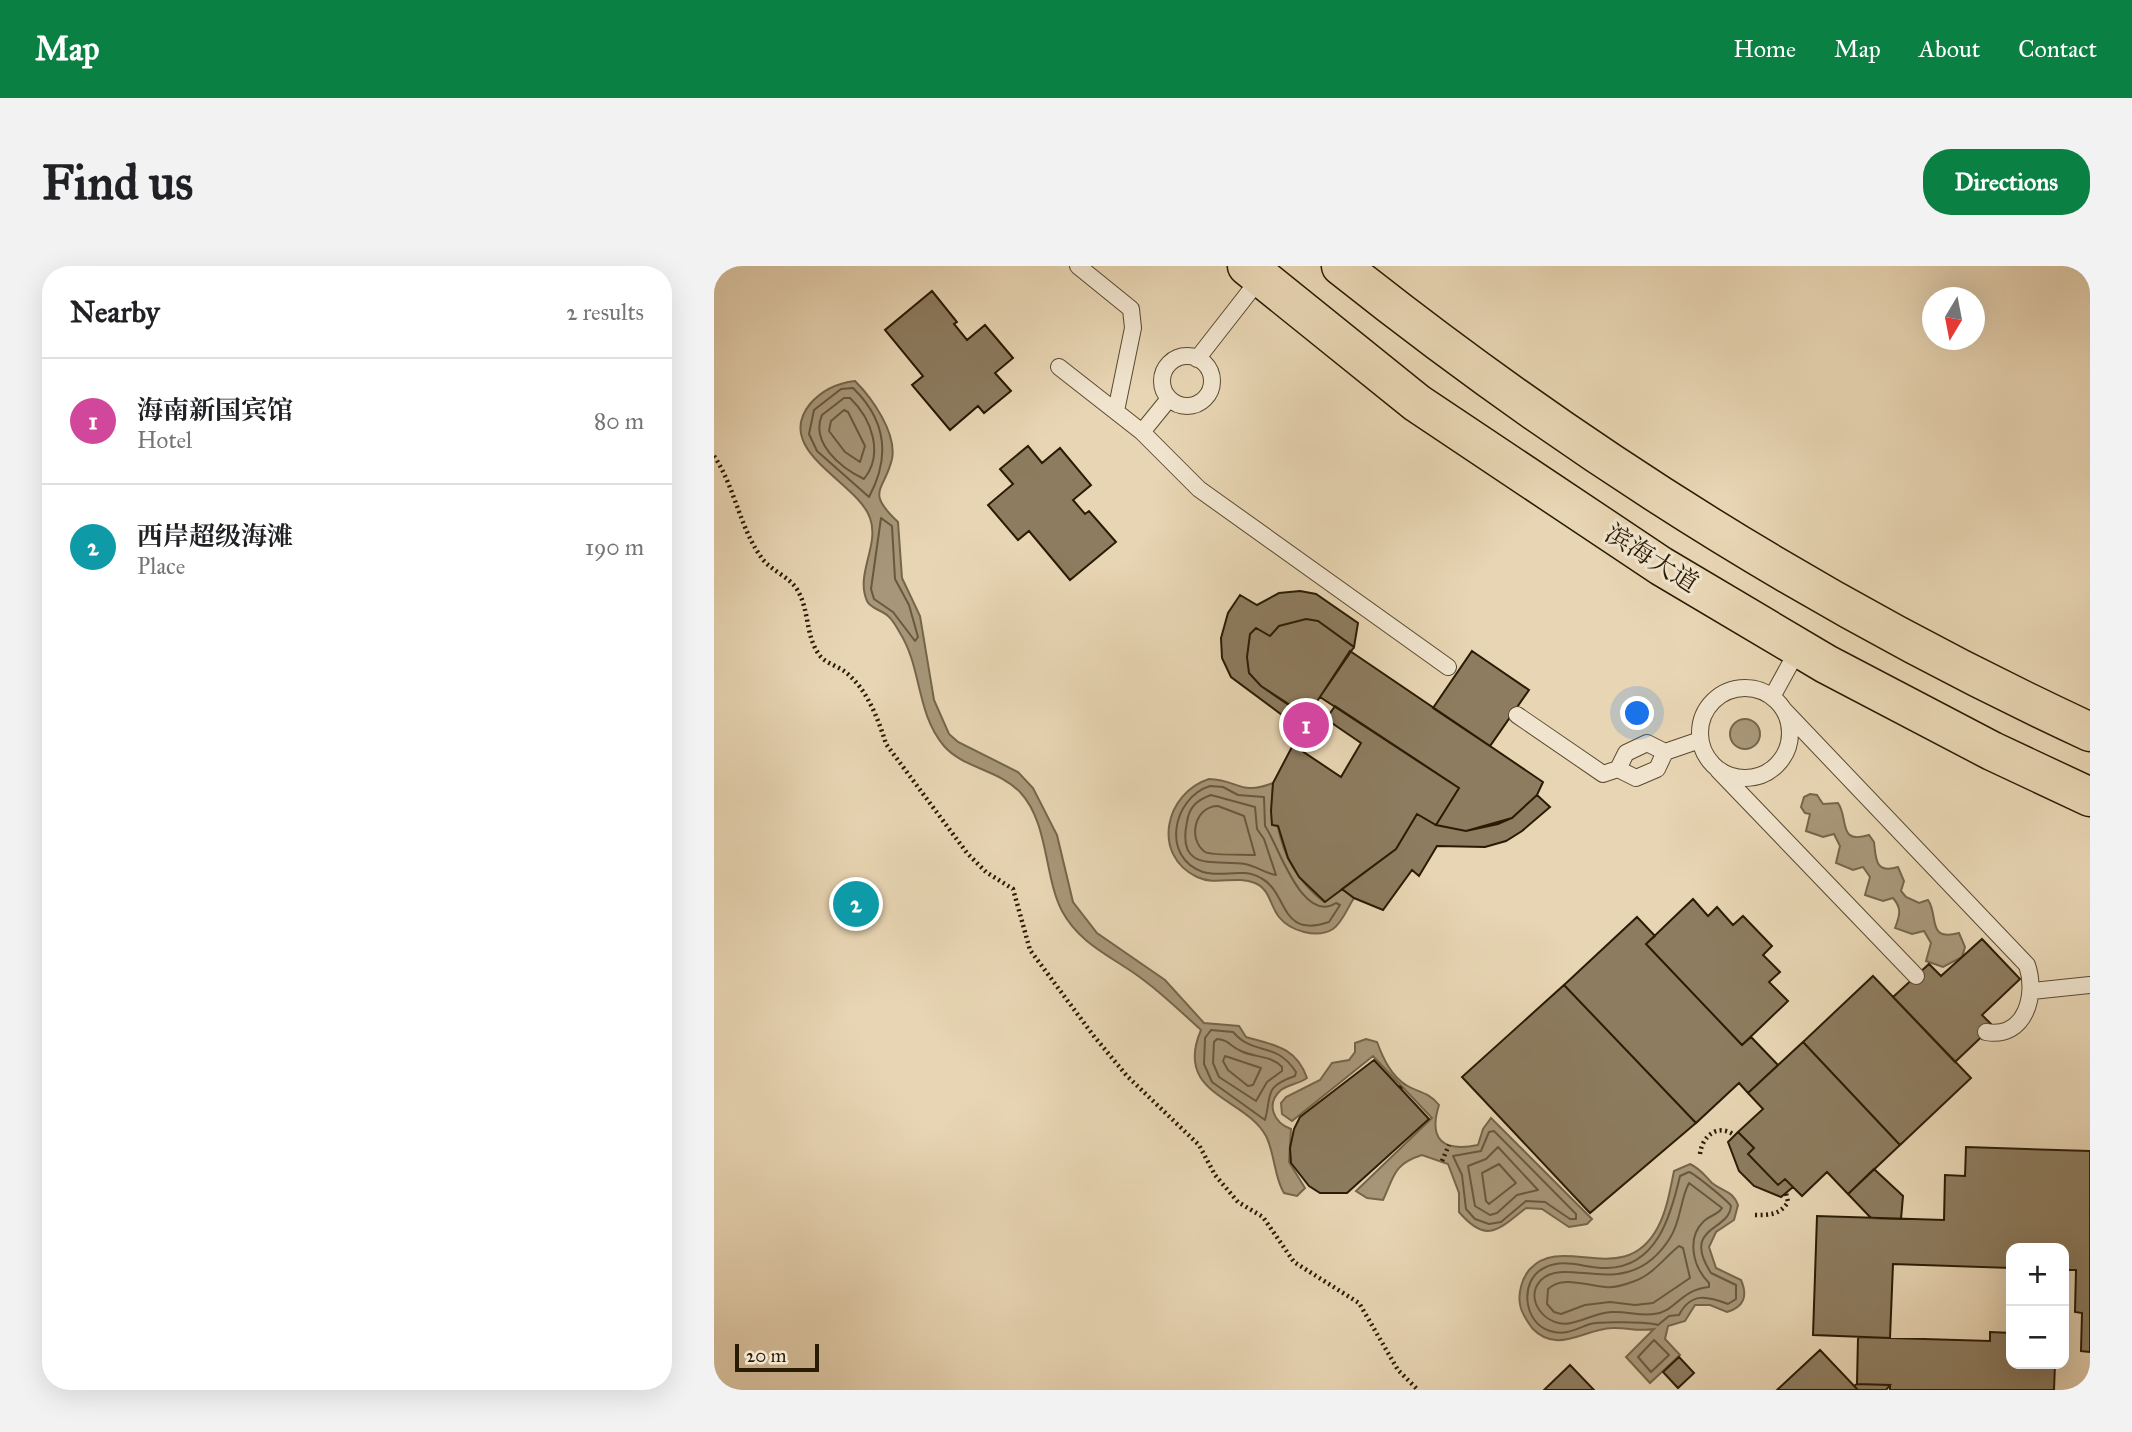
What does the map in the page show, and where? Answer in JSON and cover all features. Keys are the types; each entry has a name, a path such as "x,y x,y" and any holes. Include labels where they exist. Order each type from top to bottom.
{"highway":[{"path":"1341,266 1444,348 1691,517 1854,615 2090,732"},
{"name":"滨海大道","path":"1254,272 1417,403 1661,566 1799,648 1992,751 2090,797"}],"lane":[{"path":"1078,266 1131,309 1133,328 1116,411"},
{"path":"1197,359 1254,272"},
{"path":"1187,355 1205,363 1213,381 1205,400 1187,408 1168,400 1161,381 1168,363 1187,355"},
{"path":"1059,367 1142,432 1199,489 1448,667"},
{"path":"1142,432 1168,400"},
{"path":"1772,697 1799,648"},
{"path":"1916,976 1706,756 1700,740 1701,722 1708,706 1721,694 1738,688 1756,689 1772,697 2026,965 2032,1000 2024,1016 2011,1028 1994,1034 1986,1032"},
{"path":"1718,770 1734,777 1752,778 1768,772 1782,760 1789,744 1790,727 1784,710"},
{"path":"1517,715 1603,774 1618,769 1636,778 1657,769 1665,752"},
{"path":"1618,769 1626,752 1647,743 1665,752 1700,740"},
{"path":"2032,990 2090,985"}],"path":[{"path":"714,456 728,477 746,532 762,559 797,589 807,610 810,641 820,656 845,672 860,688 880,723 886,744 967,853 986,872 1013,889 1030,950 1052,983 1127,1076 1199,1145 1215,1175 1238,1202 1263,1217 1294,1262 1359,1303 1398,1370 1418,1390"},
{"path":"1700,1154 1705,1138 1712,1132 1723,1130 1734,1135"},
{"path":"1442,1161 1449,1145"},
{"path":"1755,1215 1776,1213 1784,1208 1788,1202 1786,1193"}],"water":[{"path":"855,381 882,417 891,438 892,459 879,497 898,522 902,578 920,616 934,700 949,734 958,742 1018,772 1033,788 1057,835 1073,902 1097,933 1165,980 1204,1023 1239,1026 1246,1037 1283,1049 1297,1060 1307,1078 1281,1090 1273,1101 1273,1107 1276,1118 1291,1129 1289,1162 1305,1188 1297,1196 1284,1193 1269,1143 1256,1123 1204,1082 1196,1068 1195,1052 1201,1030 1147,983 1091,944 1068,921 1056,897 1036,819 1020,792 1002,779 952,753 935,733 900,633 886,614 867,601 864,580 872,539 870,518 862,505 809,451 802,437 801,421 810,404 831,388"},
{"path":"1745,719 1756,723 1760,734 1756,745 1745,749 1734,745 1730,734 1734,723"},
{"path":"1209,779 1246,788 1273,783 1272,825 1278,826 1288,859 1300,878 1324,902 1342,889 1354,898 1333,929 1319,933 1297,930 1279,917 1267,893 1255,883 1241,880 1204,880 1183,867 1173,854 1169,825 1182,797 1194,786"},
{"path":"1817,795 1823,804 1838,803 1848,833 1852,836 1869,835 1874,842 1878,864 1890,869 1898,867 1904,881 1901,891 1906,897 1919,903 1928,900 1935,926 1942,934 1959,933 1965,947 1962,957 1943,967 1926,961 1931,943 1924,931 1912,934 1895,928 1899,912 1893,898 1883,901 1865,895 1870,877 1863,867 1853,870 1836,863 1840,846 1834,834 1823,837 1806,831 1810,814 1805,813 1801,807 1804,797"},
{"path":"1366,1039 1377,1042 1396,1077 1411,1088 1428,1095 1439,1105 1436,1127 1441,1141 1456,1147 1478,1145 1483,1129 1491,1118 1592,1219 1587,1224 1569,1227 1542,1209 1526,1208 1493,1230 1477,1228 1459,1212 1459,1193 1448,1164 1422,1155 1400,1167 1383,1200 1367,1198 1356,1191 1432,1118 1373,1056 1292,1121 1282,1114 1281,1103 1286,1097 1320,1080 1332,1063 1349,1060 1355,1052 1355,1043"},
{"path":"1690,1164 1730,1194 1738,1205 1734,1220 1716,1232 1709,1247 1716,1268 1741,1280 1744,1296 1741,1304 1727,1312 1710,1305 1695,1305 1685,1321 1668,1326 1665,1339 1680,1355 1650,1383 1626,1357 1654,1329 1602,1329 1571,1338 1551,1340 1532,1328 1523,1314 1520,1300 1520,1290 1530,1269 1544,1259 1559,1256 1612,1258 1629,1255 1644,1245 1658,1227 1668,1200 1674,1171"}],"building":[{"path":"932,291 957,322 954,324 967,340 985,325 1013,358 995,373 1011,391 984,413 978,406 950,430 912,385 923,376 885,330"},
{"path":"1028,446 1042,463 1060,448 1091,485 1073,500 1085,514 1089,511 1116,542 1070,580 1029,531 1018,540 988,505 1013,484 1000,469"},
{"path":"1300,591 1316,594 1358,623 1354,647 1318,621 1306,619 1279,626 1270,636 1256,628 1250,634 1247,657 1249,673 1261,686 1296,710 1290,721 1231,677 1222,658 1221,638 1228,613 1240,595 1257,605 1279,593"},
{"path":"1306,619 1318,621 1354,647 1307,716 1261,686 1249,673 1247,657 1250,634 1256,628 1270,636 1279,626"},
{"path":"1350,651 1543,782 1537,795 1512,818 1498,824 1466,831 1436,825 1459,788 1320,697"},
{"path":"1472,651 1529,690 1490,746 1433,708"},
{"path":"1335,706 1459,788 1436,825 1417,814 1396,849 1325,902 1299,877 1288,858 1278,826 1272,825 1271,811 1273,783 1293,745 1341,777 1361,743 1326,719"},
{"path":"1537,795 1550,807 1522,831 1506,841 1485,847 1437,846 1419,876 1412,870 1383,910 1354,898 1342,889 1396,849 1417,814 1436,825 1466,831 1512,818"},
{"path":"1693,899 1708,916 1717,907 1733,925 1743,916 1772,946 1763,955 1780,972 1769,982 1788,1001 1742,1045 1646,944"},
{"path":"1637,917 1655,936 1646,944 1742,1045 1751,1037 1778,1065 1748,1093 1739,1083 1696,1123 1564,985"},
{"path":"1982,939 2020,979 1982,1015 1993,1026 1955,1062 1893,997 1929,964 1941,976"},
{"path":"1873,976 1971,1078 1900,1145 1803,1042"},
{"path":"1564,985 1696,1123 1590,1213 1462,1077"},
{"path":"1803,1042 1900,1145 1848,1194 1827,1172 1802,1196 1785,1179 1778,1185 1748,1154 1754,1148 1738,1132 1763,1109 1748,1093"},
{"path":"1374,1060 1429,1119 1347,1193 1320,1193 1309,1186 1291,1163 1290,1148 1294,1129 1300,1117"},
{"path":"1738,1132 1754,1148 1748,1154 1778,1185 1785,1179 1793,1187 1781,1197 1754,1186 1739,1171 1728,1142"},
{"path":"1966,1147 2090,1151 2090,1352 2081,1351 2082,1313 2075,1312 2076,1270 2069,1270 2069,1243 2006,1243 2006,1268 1893,1264 1890,1338 1813,1335 1817,1216 1944,1220 1945,1175 1965,1176"},
{"path":"1874,1169 1903,1196 1901,1219 1871,1218 1848,1194"},
{"path":"1990,1332 2006,1333 2006,1369 2055,1369 2054,1390 1890,1390 1890,1385 1857,1384 1858,1337 1990,1341"},
{"path":"1820,1350 1858,1390 1777,1390"},
{"path":"1679,1357 1694,1373 1678,1388 1663,1372"},
{"path":"1570,1365 1594,1390 1544,1390"},
{"path":"1890,1385 1886,1390 1858,1390 1854,1386"}],"place":[{"name":"海南新国宾馆","path":"1306,725"},
{"name":"西岸超级海滩","path":"856,904"}]}
